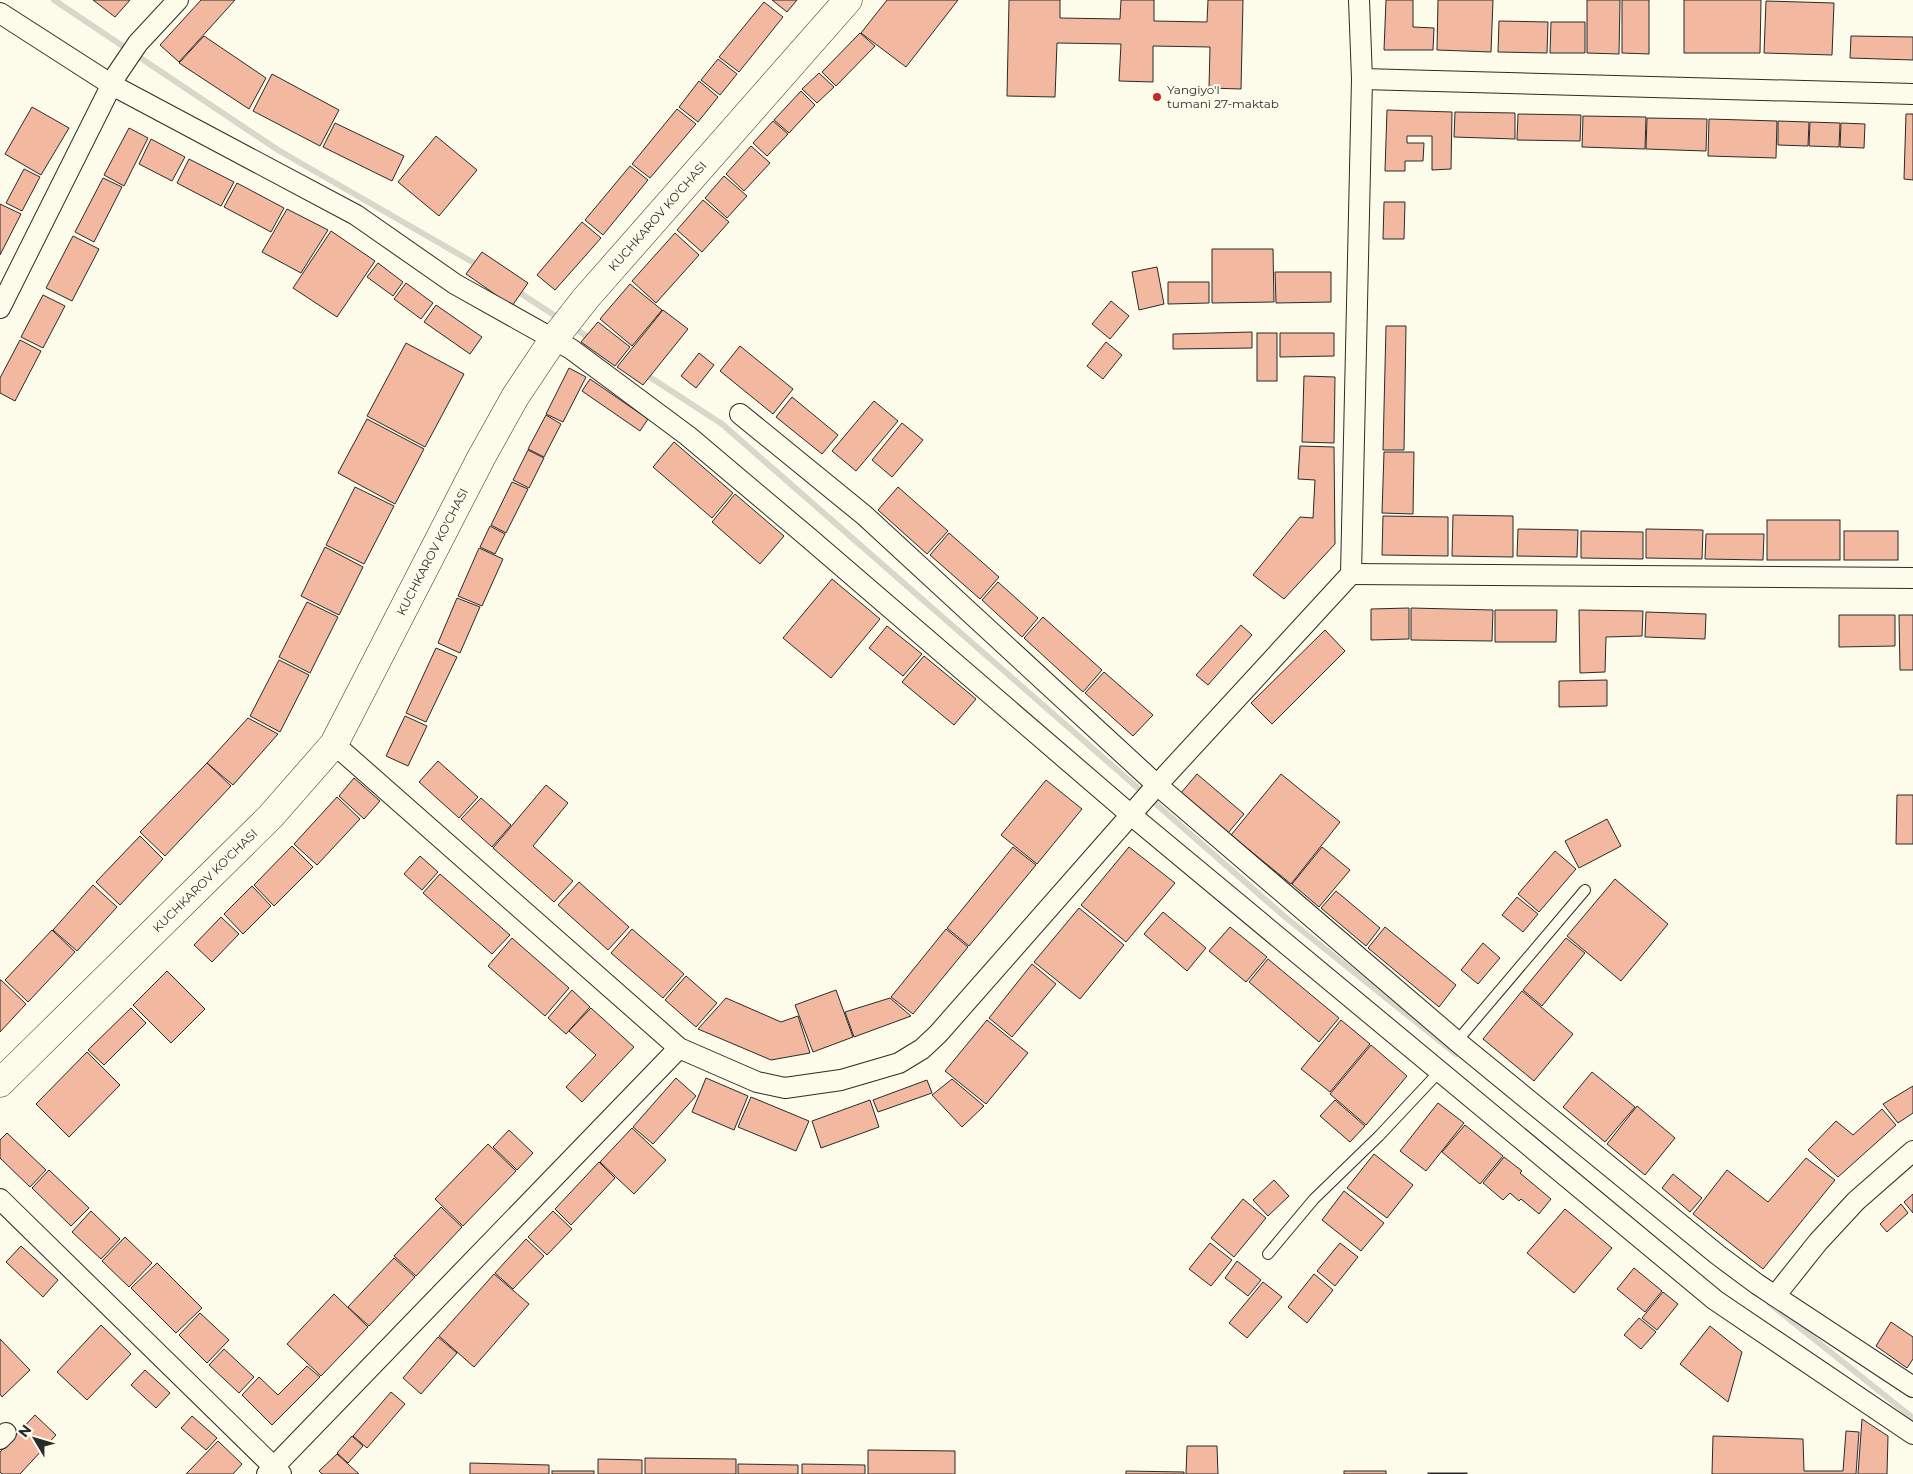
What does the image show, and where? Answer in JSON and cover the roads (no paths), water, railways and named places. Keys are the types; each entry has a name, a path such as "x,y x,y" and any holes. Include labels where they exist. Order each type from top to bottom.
{"main road":[{"name":"KUCHKAROV KO'CHASI","path":"0,1083 271,816 334,744 514,397 553,340 586,298 848,0"}],"street":[{"path":"0,308 114,80 138,43 178,0"},
{"path":"334,744 678,1048 757,1082 785,1088 841,1080 899,1063 922,1049 938,1034 1156,786 1351,574 1362,78 1359,0"},
{"path":"0,13 114,80 356,215 455,284 572,349 695,443 1132,813 1715,1300 1913,1434"},
{"path":"1362,78 1913,94"},
{"path":"740,414 864,515 1156,786 1457,1041 1718,1255 1775,1296 1913,1387"},
{"path":"1351,574 1913,578"},
{"path":"0,1199 274,1472 678,1048"},
{"path":"1775,1296 1818,1242 1856,1201 1913,1150"}],"lane":[{"path":"1457,1041 1585,890"},
{"path":"1268,1254 1314,1199 1379,1136 1440,1071"}],"waterway":[{"path":"54,0 278,150 481,267"},
{"path":"514,289 560,319"},
{"path":"571,326 592,340"},
{"path":"642,372 722,424 1284,916 1456,1054"},
{"path":"1769,1303 1913,1418"}],"place":[{"name":"Yangiyo'l tumani 27-maktab","path":"1157,97"}]}
